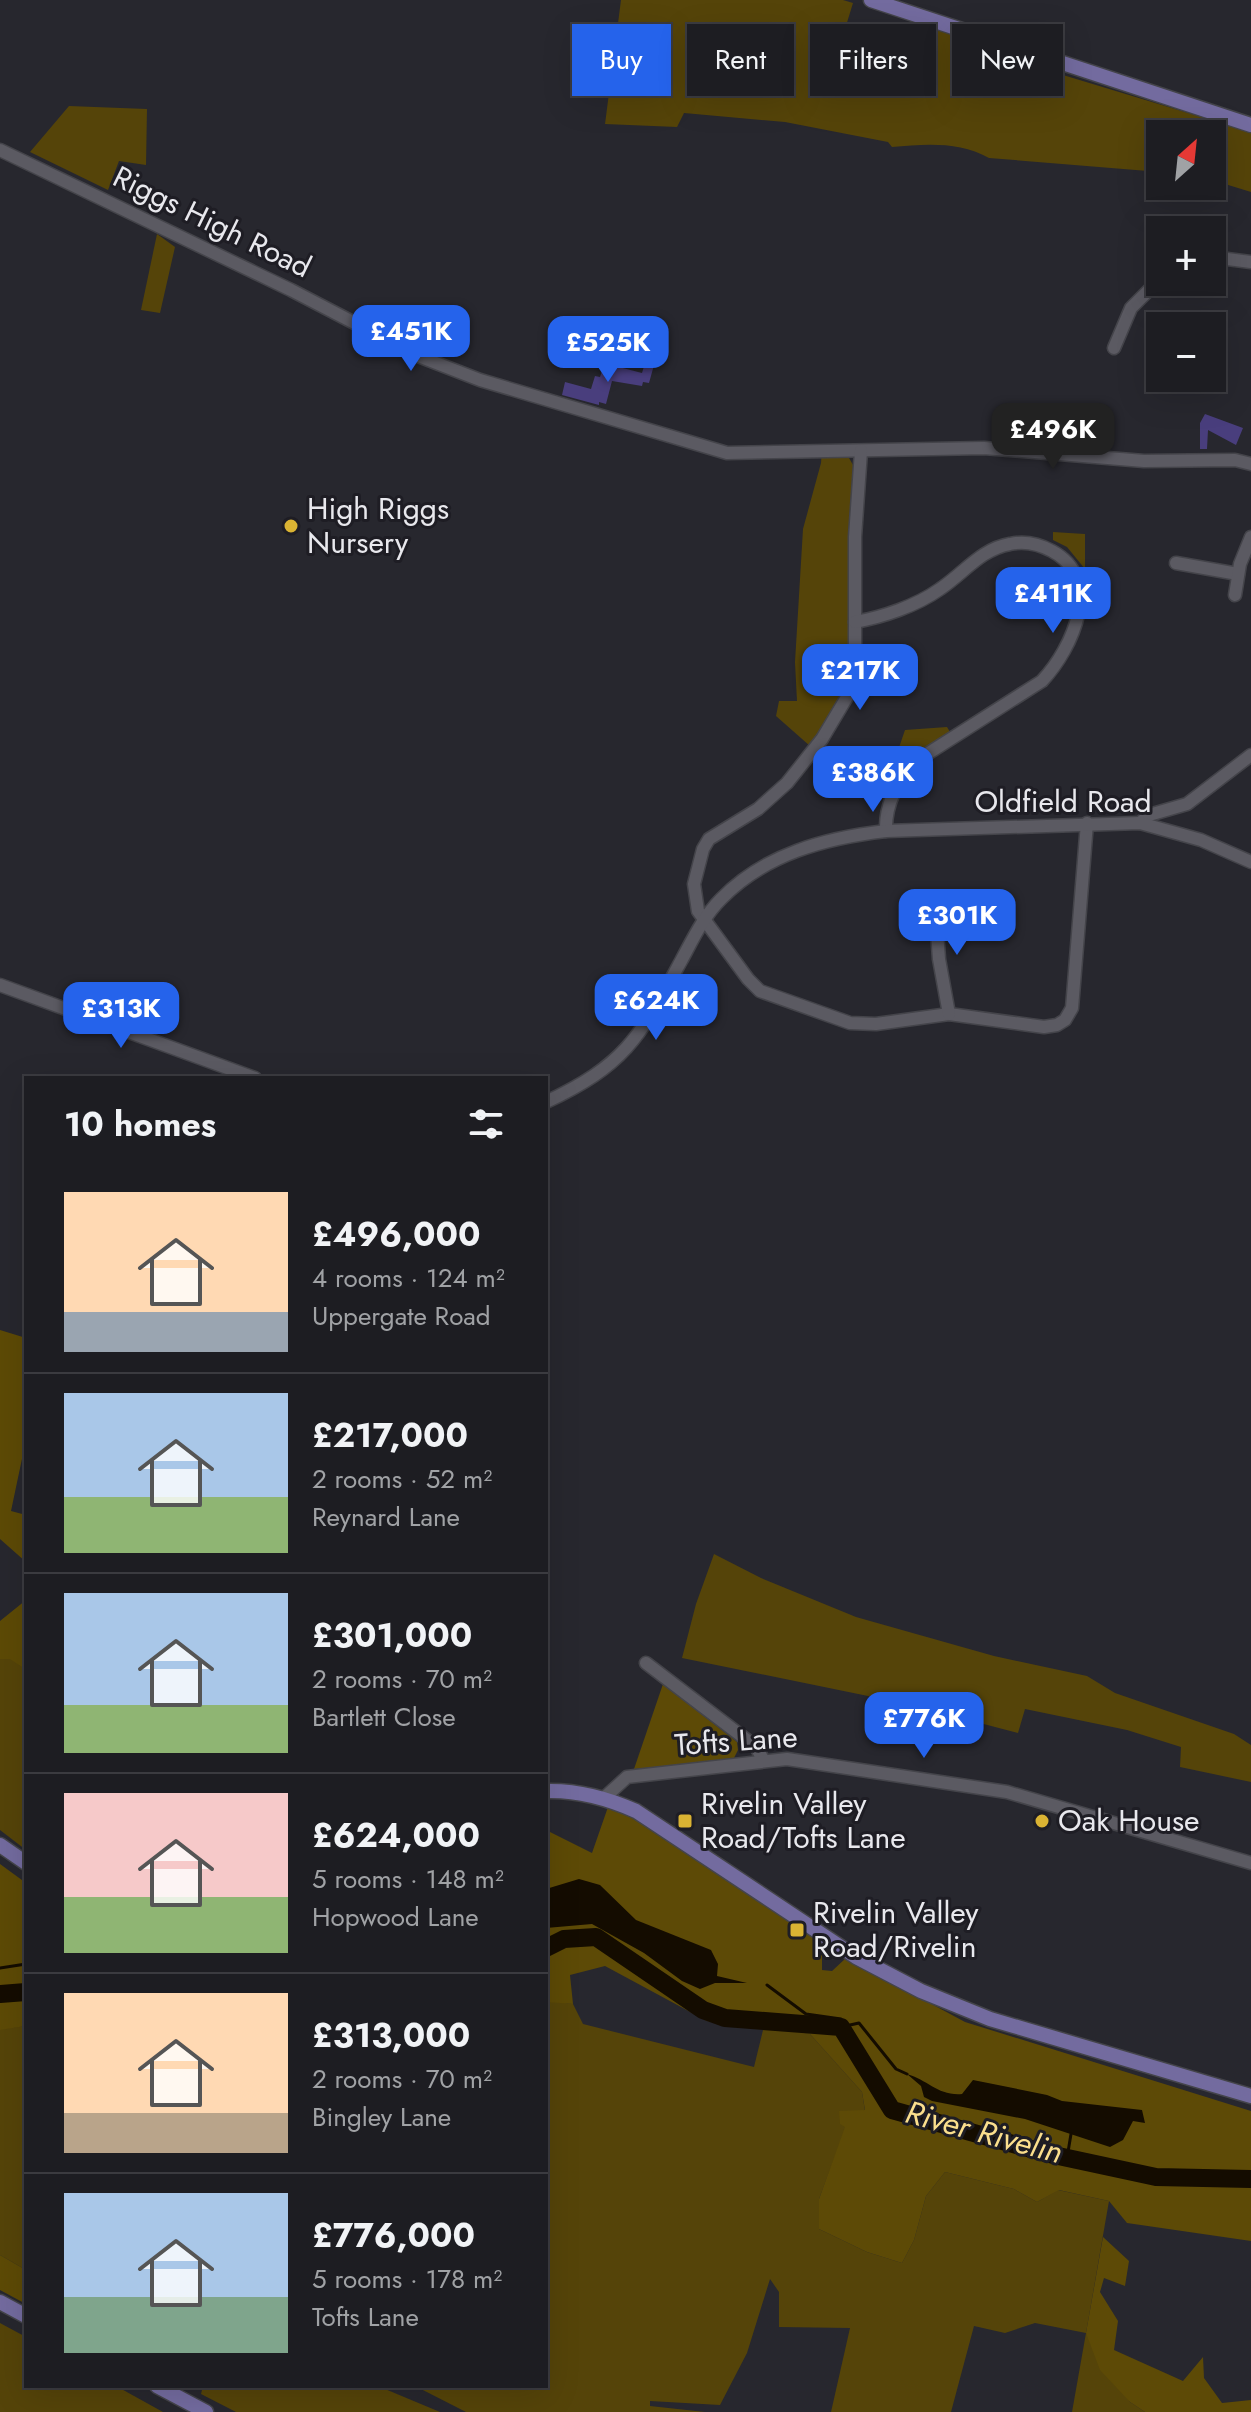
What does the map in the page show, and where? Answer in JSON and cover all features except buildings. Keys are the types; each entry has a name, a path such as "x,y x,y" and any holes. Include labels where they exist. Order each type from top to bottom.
{"main road":[{"path":"871,0 1251,125"},
{"path":"548,1791 569,1791 604,1798 659,1824 856,1957 921,1991 990,2019 1251,2096"},
{"path":"0,1845 24,1862"},
{"path":"0,2302 24,2315"},
{"path":"161,2388 206,2412"}],"street":[{"name":"Riggs High Road","path":"0,150 291,290 418,356 480,380 727,453 984,448 1144,461 1235,460 1251,464"},
{"path":"1226,259 1251,262"},
{"path":"1114,348 1131,308 1146,293"},
{"path":"861,451 855,537 855,669 851,684 843,706 822,739 773,796 719,831 703,849 694,896 703,920 748,979 769,995 861,1024 949,1014 1044,1027 1057,1025 1068,1018 1072,1008 1087,823"},
{"path":"1235,595 1238,574 1251,537"},
{"path":"855,622 874,619 926,597 983,553 1007,544 1019,542 1046,548 1065,559 1077,574 1077,619 1070,641 1053,670 1042,681 916,761 888,802 886,831"},
{"path":"1176,563 1238,574"},
{"path":"1140,823 1149,815 1187,804 1251,755"},
{"name":"Oldfield Road","path":"548,1101 596,1075 628,1049 647,1024 703,920 734,887 774,860 823,841 886,831 1140,823 1201,840 1251,862"},
{"path":"935,903 943,929 949,1014"},
{"path":"0,985 250,1076"},
{"path":"646,1663 756,1747 764,1761"},
{"name":"Tofts Lane","path":"604,1798 627,1777 764,1761 809,1761 1007,1792 1251,1863"}],"shaded area":[{"path":"621,0 843,0 853,3 847,24 810,24 810,96 936,96 936,29 952,34 952,96 1063,96 1063,75 1211,120 1146,120 1146,171 989,158 966,149 942,145 892,147 888,142 785,122 684,113 677,127 605,124 609,96 671,96 671,24 618,24"},
{"path":"69,106 147,109 146,165 119,161 108,190 30,152"},
{"path":"1226,124 1251,132 1251,192 1226,184"},
{"path":"157,234 175,247 160,313 141,310"},
{"path":"822,448 830,456 849,458 853,465 848,538 848,673 834,710 810,746 776,716 779,701 797,701 795,662 803,529 821,463"},
{"path":"1053,532 1085,534 1085,569 1067,547 1053,540"},
{"path":"947,727 950,732 915,754 895,778 891,771 905,730"},
{"path":"0,1330 24,1337 24,1454 11,1511 24,1514 24,1560 0,1539"},
{"path":"714,1554 761,1578 856,1617 994,1656 1087,1676 1115,1693 1234,1734 1251,1745 1251,1782 1180,1767 1181,1747 1127,1730 1025,1709 1018,1733 907,1704 682,1658 696,1604"},
{"path":"24,1602 24,1669 10,1659 0,1659 0,1621"},
{"path":"10,1658 24,1668 24,1848 0,1830 0,1659"},
{"path":"663,1684 737,1742 738,1750 733,1760 634,1769"},
{"path":"608,1807 639,1820 828,1945 831,1952 822,1956 822,1970 832,1971 846,1958 965,2022 1251,2111 1251,2241 1127,2223 1109,2201 1059,2190 1037,2202 1014,2189 945,2172 926,2196 914,2240 902,2263 867,2252 819,2229 819,2199 845,2127 840,2124 839,2111 865,2110 862,2092 810,2034 707,2021 605,1966 570,1975 573,2004 548,2002 548,1831 592,1853"},
{"path":"0,1864 24,1882 24,2026 0,2030"},
{"path":"579,1879 600,1885 636,1920 711,1950 718,1964 717,1976 747,1983 715,1983 700,1989 682,1981 644,1953 592,1924 548,1928 548,1888"},
{"path":"548,2001 573,2004 583,2024 754,2067 764,2026 810,2034 862,2092 865,2111 846,2127 819,2199 819,2229 867,2252 902,2263 914,2240 926,2196 945,2172 1014,2189 1037,2202 1058,2190 1109,2201 1086,2333 1035,2323 1005,2333 974,2326 951,2412 831,2412 850,2328 779,2327 779,2292 770,2279 747,2353 720,2405 650,2401 650,2406 705,2412 466,2412 419,2388 548,2388"},
{"path":"24,2026 24,2269 0,2255 0,2029"},
{"path":"907,2074 954,2094 962,2094 973,2080 1062,2101 1142,2110 1145,2123 1133,2121 1123,2140 1110,2147 1025,2119 932,2101 924,2097 921,2086"},
{"path":"1103,2237 1129,2261 1125,2286 1104,2278 1100,2292 1118,2321 1114,2350 1183,2381 1203,2357 1204,2378 1222,2403 1251,2400 1251,2412 1145,2412 1130,2402 1100,2370 1086,2333"},
{"path":"0,2255 24,2269 24,2303 0,2290"},
{"path":"0,2323 24,2336 24,2388 120,2388 163,2412 0,2412"},
{"path":"1086,2333 1130,2402 1145,2412 1072,2412"},
{"path":"202,2388 385,2388 440,2412 236,2412 201,2394"}],"waterway":[{"name":"River Rivelin","path":"548,1947 564,1939 596,1937 703,2010 725,2018 841,2027 892,2110 1049,2154 1156,2177 1251,2179"},
{"path":"0,1968 24,1964"},
{"name":"River Rivelin","path":"767,1985 806,2014 841,2019 841,2027 859,2023 896,2069 907,2074"},
{"name":"River Rivelin","path":"0,1994 24,1992"},
{"path":"1067,2158 1071,2134"}],"place":[{"name":"High Riggs Nursery","path":"291,526"},
{"name":"Rivelin Valley Road/Tofts Lane","path":"685,1821"},
{"name":"Oak House","path":"1042,1821"},
{"name":"Rivelin Valley Road/Rivelin","path":"797,1930"}]}
